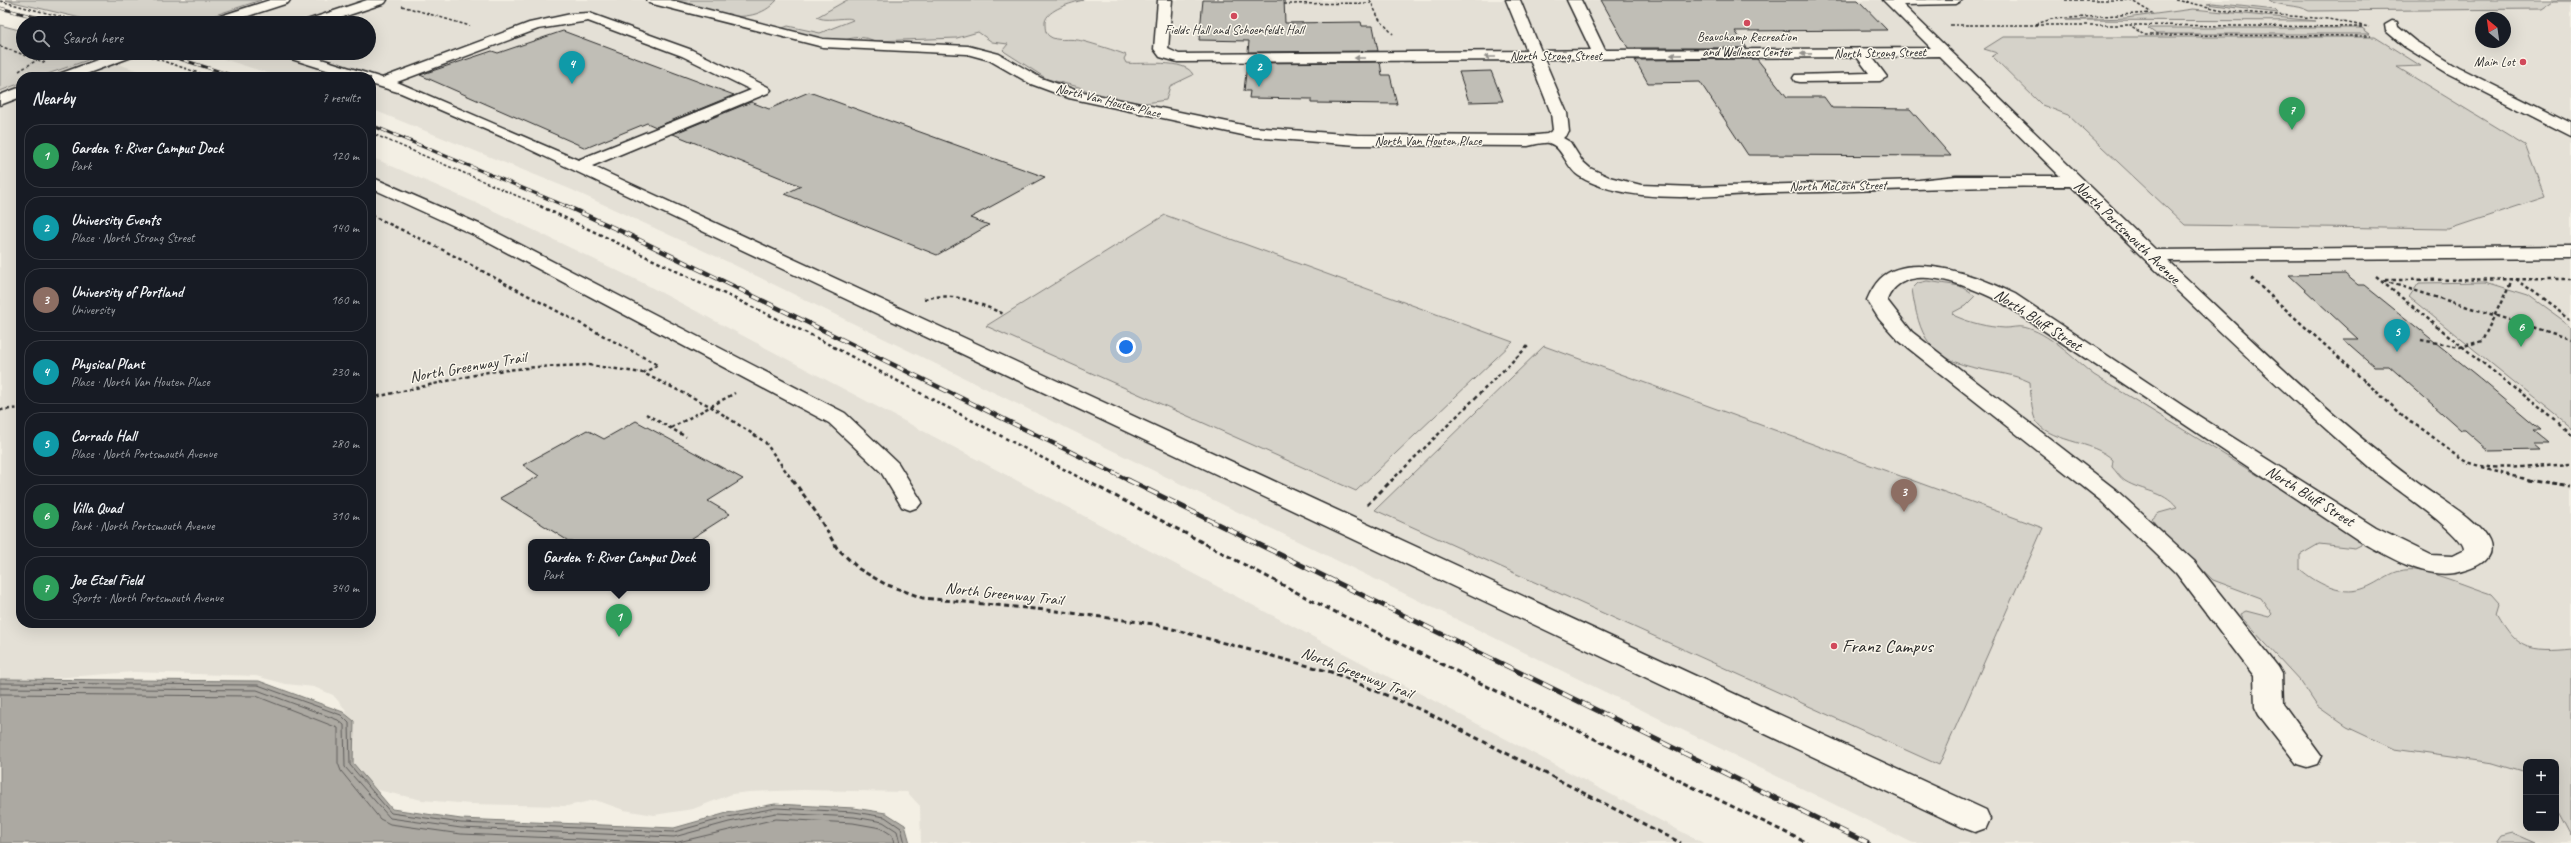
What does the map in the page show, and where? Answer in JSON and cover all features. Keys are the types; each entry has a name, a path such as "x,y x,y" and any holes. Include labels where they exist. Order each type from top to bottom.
{"street":[{"path":"234,16 283,0"},
{"path":"333,16 380,0"},
{"name":"North Van Houten Place","path":"654,0 823,44 968,50 994,57 1042,84 1074,95 1252,132 1320,138 1386,141 1528,141 1550,138"},
{"name":"North Strong Street","path":"1165,0 1160,43 1162,52 1169,57 1198,59 1943,52"},
{"path":"1513,0 1559,113 1561,132 1550,138"},
{"path":"1574,0 1601,56"},
{"path":"1891,1 1954,0"},
{"name":"North Portsmouth Avenue","path":"1891,1 2151,256 2302,398 2371,457"},
{"path":"377,81 550,22 589,17 688,53 763,90 578,166"},
{"path":"2393,28 2404,40 2458,72 2526,105 2571,130"},
{"path":"1800,78 1880,77 1862,53"},
{"path":"77,72 110,60"},
{"path":"309,60 348,72"},
{"path":"377,81 463,113 578,166 1975,818"},
{"path":"0,100 16,94"},
{"name":"North McCosh Street","path":"1550,138 1564,145 1575,164 1584,172 1603,181 1634,189 1663,192 1919,185 1956,182 2074,180"},
{"path":"376,184 480,231 764,378 837,418 890,468 910,502"},
{"path":"2151,256 2571,252"},
{"name":"North Bluff Street","path":"2307,756 2269,707 2268,674 2185,567 2108,495 1905,336 1886,315 1877,300 1882,288 1890,280 1902,275 1933,273 1960,277 1988,287 2008,298 2149,394 2372,535 2424,561 2459,564 2469,560 2477,553 2476,542 2463,528 2371,457"}],"path":[{"path":"1370,0 1379,19 1393,34"},
{"path":"2064,0 2138,0"},
{"path":"2176,0 2228,11 2328,19 2375,29 2393,28"},
{"path":"0,1 59,16"},
{"path":"2033,25 2052,19 2152,13 2132,1"},
{"path":"1284,4 1371,3"},
{"path":"398,4 507,36"},
{"path":"1950,25 2362,27"},
{"path":"2130,25 2144,35 2375,36"},
{"path":"0,46 16,52"},
{"path":"37,60 61,69 63,72"},
{"path":"160,60 196,72"},
{"path":"376,135 540,206 811,335 1311,600 1807,843"},
{"path":"376,217 443,250 658,365 643,373"},
{"path":"2349,254 2571,434"},
{"path":"2250,277 2410,422 2425,428 2454,454 2477,466 2521,479 2571,487"},
{"path":"2421,340 2465,348 2482,341 2515,279"},
{"path":"2515,279 2571,319"},
{"path":"2382,280 2571,279"},
{"path":"2382,280 2571,339"},
{"path":"897,316 923,300 935,295 947,294 958,295 1004,314"},
{"path":"1347,525 1528,346"},
{"name":"North Greenway Trail","path":"376,397 488,372 536,367 589,366 643,373 710,406 765,442 814,511 837,548 859,569 885,584 923,598 1056,611 1154,624 1249,648 1331,672 1426,712 1681,843"},
{"path":"671,428 764,378"},
{"path":"0,410 16,408"},
{"path":"646,414 686,437"},
{"path":"2477,466 2571,463"}],"shaded area":[{"path":"5,0 261,0 212,16 72,16"},
{"path":"261,0 2571,0 2571,843 1913,843 728,262 570,189 376,111 376,72 264,72 227,60 376,60 376,16 212,16"},
{"path":"664,0 777,0 766,10 753,15 738,16 708,12"},
{"path":"847,0 1083,0 1061,7 1047,17 1045,22 1048,35 1055,39 1080,41 1126,55 1124,59 1126,63 1173,64 1182,66 1189,70 1193,75 1170,86 1166,100 1139,104 1106,100 1079,87 1047,79 1005,52 1003,50 1008,44 992,42 978,32 957,38 875,41 861,37 841,41 828,41 780,29 788,26 820,33 853,20 847,18 821,19 817,17"},
{"path":"2268,0 2571,1 2554,1 2542,9 2309,11 2299,7 2278,4"},
{"path":"2213,3 2275,10 2278,13 2207,4"},
{"path":"2193,9 2316,21 2065,20 2126,18"},
{"path":"0,25 16,29 16,60 88,60 53,72 16,72 16,85 0,91"},
{"path":"2148,28 2362,28 2370,34 2156,34"},
{"path":"2003,37 2375,37 2421,66 2397,67 2525,145 2545,197 2449,229 2185,225 2068,115 2042,105 1992,56 1997,53 1984,49"},
{"path":"87,60 129,60 118,64 141,72 53,72"},
{"path":"16,85 16,628 376,628 376,159 490,209 643,283 1703,843 921,843 920,806 907,792 803,790 749,792 732,794 693,809 654,815 624,810 595,800 567,806 471,804 422,800 364,787 347,777 348,725 346,710 333,695 314,687 286,684 256,676 134,672 0,682 0,91"},
{"path":"1165,215 1513,342 1356,491 986,326"},
{"path":"1927,281 1960,286 1975,296 1965,306 1952,313 1955,316 1973,323 1992,327 2023,327 2042,334 2094,375 2352,533 2361,542 2361,545 2355,548 2319,544 2300,555 2300,569 2313,579 2329,587 2345,591 2354,591 2369,586 2400,571 2415,570 2433,574 2491,594 2499,603 2496,613 2504,625 2511,635 2526,646 2545,649 2571,648 2571,836 2559,814 2559,759 2523,759 2523,772 2493,763 2394,749 2347,727 2317,706 2301,682 2242,618 2240,614 2246,611 2269,617 2272,614 2261,598 2213,580 2158,528 2152,519 2159,513 2177,508 2159,494 2132,485 2123,480 2112,467 2113,460 2105,453 2059,437 2040,427 2035,419 2032,406 2030,382 2011,375 1963,365 1938,352 1923,333 1918,320 1912,289 1918,283"},
{"path":"2486,282 2528,295 2571,326 2571,428 2409,297 2419,283"},
{"name":"Franz Campus","path":"1544,346 2043,528 1939,765 1375,510"},
{"path":"2513,833 2536,843 2495,843 2500,836"}],"water":[{"path":"0,679 259,681 343,712 354,721 353,763 392,809 461,819 674,828 727,813 775,804 854,808 886,813 905,825 910,843 0,843"}],"building":[{"name":"Fields Hall and Schoenfeldt Hall","path":"1203,0 1284,0 1285,23 1361,22 1362,26 1373,26 1378,51 1248,52 1249,41 1199,40"},
{"name":"Beauchamp Recreation and Wellness Center","path":"1601,0 1858,0 1887,30 1735,31 1747,48 1628,48"},
{"path":"563,31 734,95 656,127 647,123 586,148 420,75 492,51 498,53"},
{"path":"1757,59 1787,97 1824,97 1832,108 1910,109 1951,156 1748,155 1700,82 1648,83 1635,60"},
{"path":"1380,62 1382,75 1390,75 1397,104 1311,103 1311,99 1249,98 1250,91 1244,91 1247,63"},
{"path":"1491,71 1503,101 1469,102 1459,72"},
{"path":"809,92 1045,177 970,218 989,225 937,255 785,194 801,186 673,134 751,102 769,109"},
{"path":"2345,274 2358,285 2364,285 2476,375 2541,430 2533,430 2550,444 2533,444 2540,450 2489,451 2465,430 2461,430 2389,366 2374,366 2343,339 2358,339 2289,275"},
{"path":"636,421 743,479 708,501 730,514 691,539 565,539 500,498 539,476 523,465 587,430 604,439"}],"railway":[{"path":"0,8 31,16"},
{"path":"183,60 221,72"},
{"path":"376,127 568,207"},
{"path":"566,206 625,233 1130,481"},
{"path":"1128,480 1867,843"}],"place":[{"name":"Fields Hall and Schoenfeldt Hall","path":"1234,16"},
{"name":"Beauchamp Recreation and Wellness Center","path":"1747,23"},
{"name":"Main Lot","path":"2523,62"},
{"name":"Physical Plant","path":"572,84"},
{"name":"University Events","path":"1259,87"},
{"name":"Joe Etzel Field","path":"2292,130"},
{"name":"Villa Quad","path":"2521,347"},
{"name":"Corrado Hall","path":"2397,352"},
{"name":"University of Portland","path":"1904,512"},
{"name":"Garden 9: River Campus Dock","path":"619,637"},
{"name":"Franz Campus","path":"1834,646"}]}
